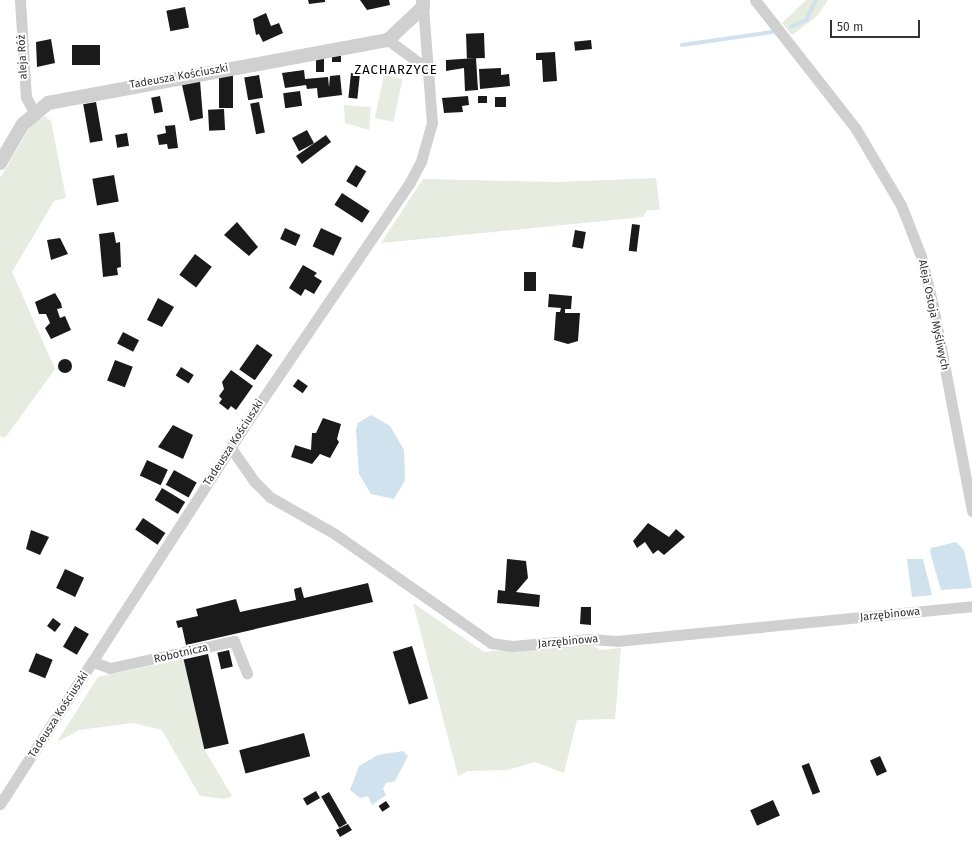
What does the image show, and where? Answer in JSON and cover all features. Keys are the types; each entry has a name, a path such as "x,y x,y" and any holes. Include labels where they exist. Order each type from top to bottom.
{"street":[{"name":"aleja Róż","path":"20,0 26,97 34,112"},
{"name":"Aleja Ostoja Myśliwych","path":"755,0 856,129 901,205 921,256 933,306 972,510"},
{"name":"Tadeusza Kościuszki","path":"0,163 34,112 62,98 388,40 423,3"},
{"name":"Tadeusza Kościuszki","path":"0,804 94,662 230,448 410,182 424,154 432,123 423,3"},
{"path":"388,40 429,70"},
{"name":"Jarzębinowa","path":"230,448 254,481 270,496 335,534 491,643 512,646 590,639 617,641 972,606"},
{"name":"Robotnicza","path":"94,662 110,668 234,641 247,674"}],"shaded area":[{"path":"806,0 828,0 817,16 792,35 782,23"},
{"path":"384,75 403,79 393,122 375,118"},
{"path":"344,105 371,107 369,130 345,123"},
{"path":"44,116 51,121 66,198 54,201 12,272 55,369 5,438 0,436 0,178 32,124"},
{"path":"656,178 660,210 647,210 643,217 381,243 423,179 558,182"},
{"path":"413,603 484,652 585,641 601,650 621,648 615,719 577,720 564,773 535,762 508,770 468,771 458,776"},
{"path":"184,659 204,749 232,796 224,799 200,796 162,730 133,723 79,730 57,742 98,677"}],"water":[{"path":"371,415 390,426 404,450 405,480 394,499 371,494 359,474 356,430 358,423"},
{"path":"956,542 964,550 972,588 941,590 930,552 931,548"},
{"path":"907,559 923,559 932,595 912,597"},
{"path":"403,751 408,756 395,781 386,783 383,789 386,795 372,805 368,796 360,798 350,790 359,766 378,755"}],"building":[{"path":"308,0 325,0 325,2 309,4"},
{"path":"360,0 389,0 390,5 367,10"},
{"path":"185,7 189,28 170,31 166,11"},
{"path":"266,13 271,26 279,23 283,33 263,42 259,34 256,35 253,19"},
{"path":"484,33 485,58 467,59 466,34"},
{"path":"51,39 55,63 37,67 36,42"},
{"path":"591,40 592,49 575,51 574,42"},
{"path":"72,45 100,45 100,65 72,65"},
{"path":"555,52 557,81 543,82 542,60 536,60 536,53"},
{"path":"332,56 341,56 341,62 332,62"},
{"path":"316,58 324,58 324,72 316,72"},
{"path":"476,58 478,90 465,91 464,68 446,71 446,60"},
{"path":"501,68 501,75 509,74 510,86 480,89 479,69"},
{"path":"304,70 305,79 328,77 329,87 330,76 340,75 342,95 318,98 317,88 307,89 306,85 285,88 282,73"},
{"path":"351,73 360,74 357,99 348,98"},
{"path":"219,75 233,75 233,108 219,108"},
{"path":"259,75 263,98 248,100 244,78"},
{"path":"200,81 203,118 190,121 182,85"},
{"path":"300,91 302,106 285,108 283,93"},
{"path":"160,96 163,112 154,113 151,98"},
{"path":"468,96 469,105 462,106 463,112 444,113 442,98"},
{"path":"478,96 487,96 487,103 478,103"},
{"path":"495,97 506,97 506,107 495,107"},
{"path":"96,102 103,140 90,143 83,104"},
{"path":"259,102 265,132 256,134 250,104"},
{"path":"224,109 225,130 209,131 208,110"},
{"path":"175,125 178,148 168,149 167,144 159,145 157,135 166,133 165,126"},
{"path":"307,130 314,143 299,151 292,138"},
{"path":"127,133 129,146 117,148 115,135"},
{"path":"326,135 331,142 302,164 296,156"},
{"path":"356,165 366,171 357,187 346,181"},
{"path":"114,175 119,202 97,205 92,179"},
{"path":"342,193 370,211 362,223 334,205"},
{"path":"237,222 258,247 249,256 224,235"},
{"path":"632,224 640,225 637,252 629,251"},
{"path":"285,228 301,235 296,246 280,239"},
{"path":"321,228 342,238 333,256 313,246"},
{"path":"575,230 586,232 583,249 572,247"},
{"path":"114,232 116,243 120,242 121,267 117,268 118,275 103,277 99,234"},
{"path":"60,238 68,254 51,260 47,240"},
{"path":"195,254 212,267 196,287 179,275"},
{"path":"303,265 317,273 314,276 322,281 314,294 305,289 301,296 289,288"},
{"path":"524,272 536,272 536,291 524,291"},
{"path":"55,293 61,303 62,308 57,309 60,318 65,316 71,330 51,339 45,328 50,323 46,314 39,314 35,302"},
{"path":"549,294 572,296 571,309 565,309 565,313 580,313 578,341 568,344 554,340 556,312 560,312 561,308 548,307"},
{"path":"158,298 174,307 162,327 147,320"},
{"path":"123,332 139,340 133,352 117,344"},
{"path":"257,344 273,355 255,380 239,369"},
{"path":"62,359 68,359 72,363 72,369 68,373 62,373 58,369 58,363"},
{"path":"115,360 133,367 125,387 107,381"},
{"path":"181,367 194,375 188,383 176,375"},
{"path":"231,370 253,386 236,410 231,406 228,410 219,403 222,399 219,396 224,389 222,382"},
{"path":"298,379 308,386 303,393 293,386"},
{"path":"323,418 341,424 337,439 339,442 330,458 320,454 312,464 291,457 295,445 311,450 312,433 316,433"},
{"path":"173,425 193,435 183,459 158,447"},
{"path":"147,460 168,470 161,485 140,475"},
{"path":"174,470 197,483 188,497 166,485"},
{"path":"162,488 185,502 178,514 155,500"},
{"path":"143,518 165,533 158,545 135,530"},
{"path":"648,523 669,537 676,529 685,537 664,555 658,550 653,554 645,542 637,548 633,541"},
{"path":"31,530 49,537 40,555 26,549"},
{"path":"507,559 526,561 528,578 516,592 540,595 539,607 497,603 498,590 505,591"},
{"path":"65,569 84,578 75,597 56,588"},
{"path":"368,583 373,602 186,645 182,627 178,628 176,621 198,616 196,609 236,599 240,612 296,600 294,589 301,587 304,598"},
{"path":"581,607 591,607 591,625 580,624"},
{"path":"53,618 61,624 55,632 47,626"},
{"path":"75,626 89,634 77,655 63,647"},
{"path":"412,646 428,699 409,704 393,652"},
{"path":"229,650 233,667 221,669 217,653"},
{"path":"36,653 53,660 45,678 29,672"},
{"path":"208,654 229,744 204,749 184,660"},
{"path":"304,733 310,756 245,774 239,750"},
{"path":"880,756 887,772 877,776 870,760"},
{"path":"809,763 820,792 813,795 802,766"},
{"path":"316,791 320,798 307,805 303,799"},
{"path":"329,792 347,823 339,828 321,796"},
{"path":"773,800 780,816 757,826 750,810"},
{"path":"386,801 390,807 382,812 379,806"},
{"path":"348,824 352,830 340,837 336,830"}],"waterway":[{"path":"791,27 806,20 816,0"},
{"path":"682,45 772,32"}],"district":[{"name":"ZACHARZYCE","path":"396,70"}]}
